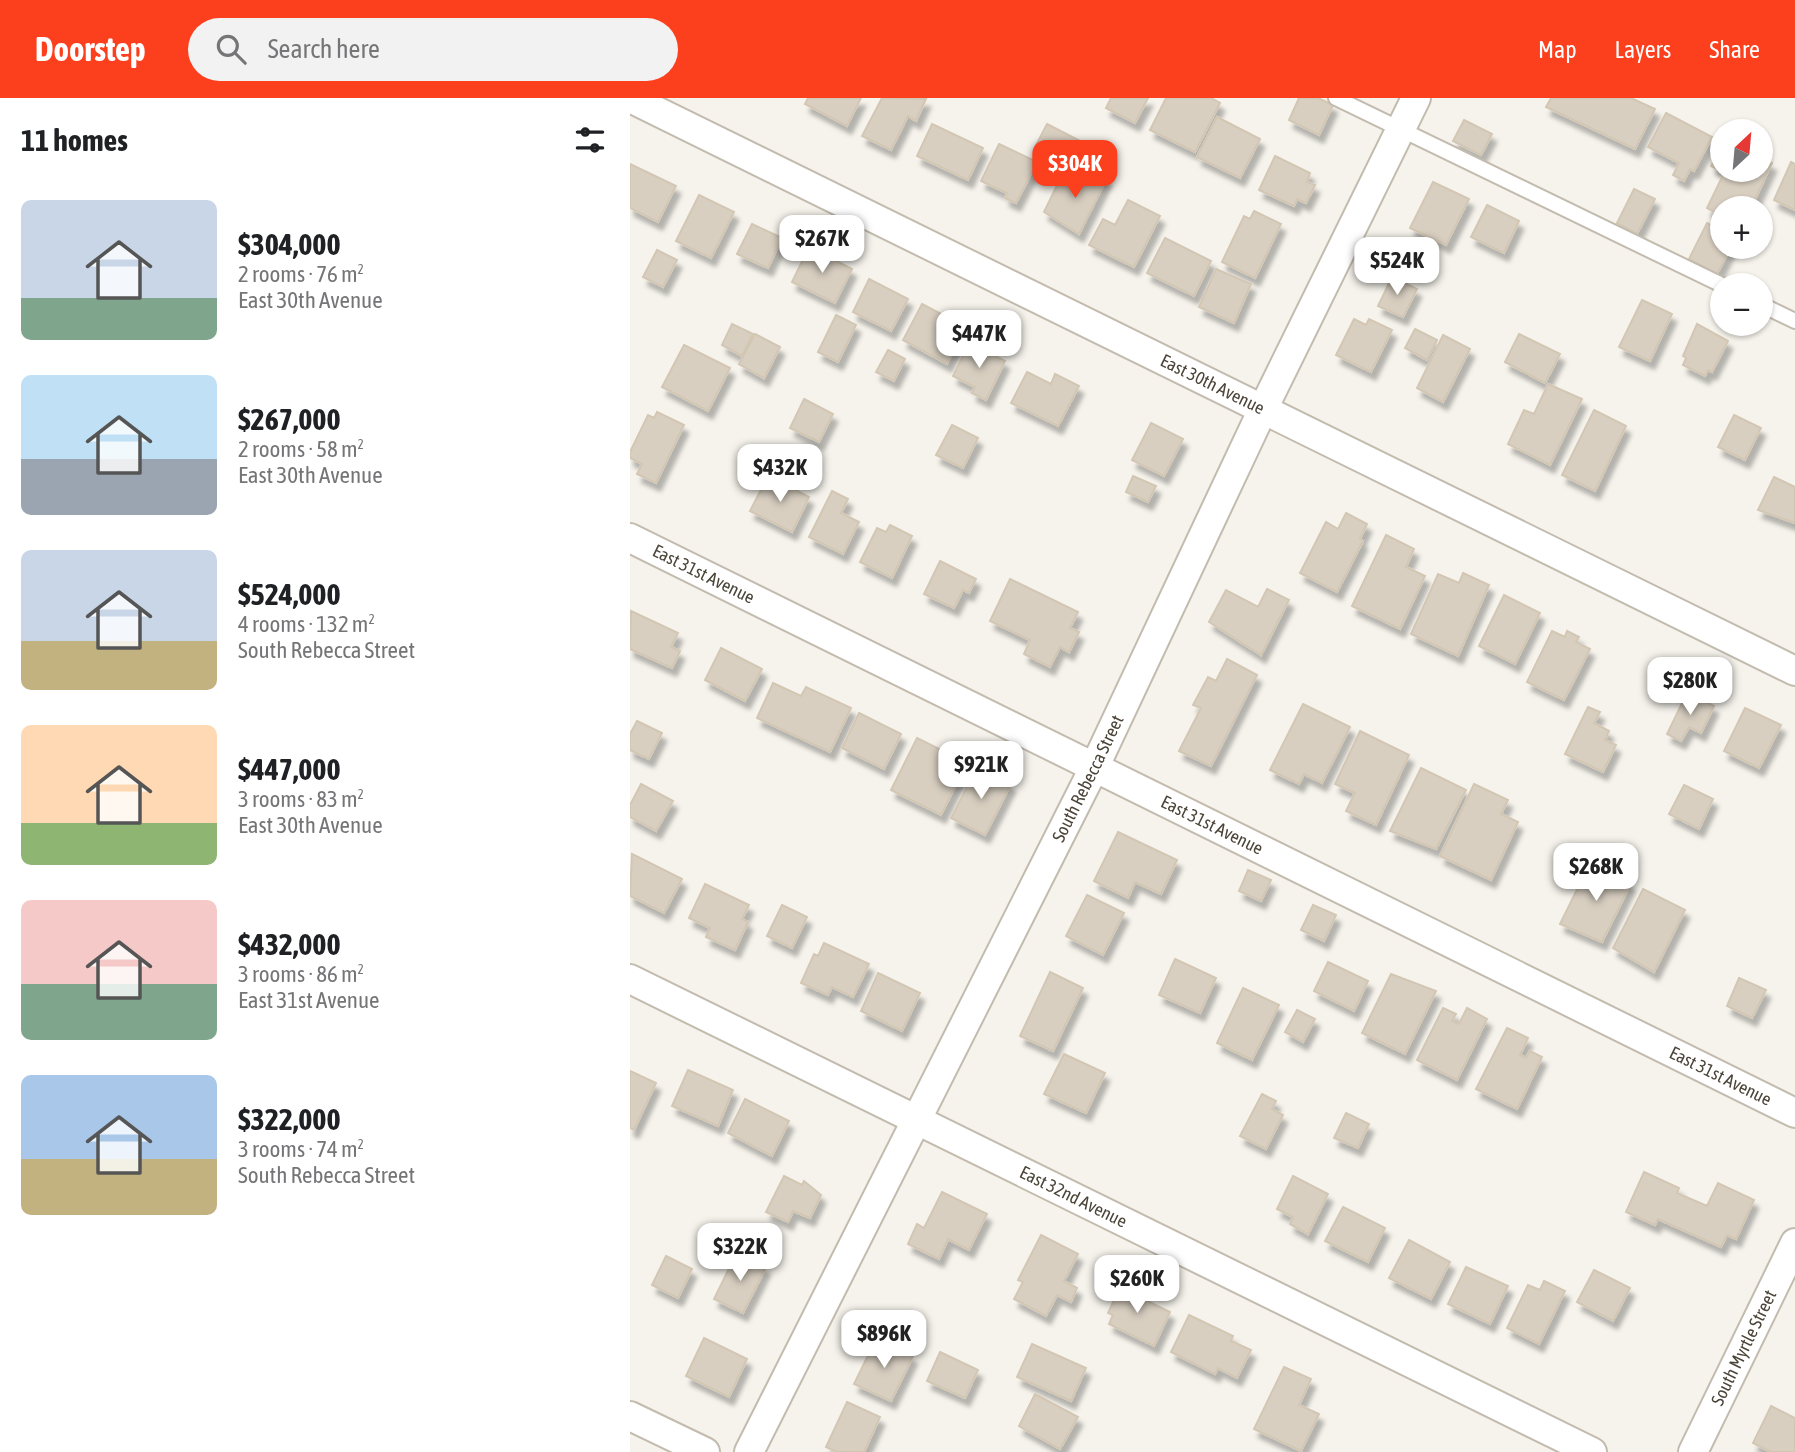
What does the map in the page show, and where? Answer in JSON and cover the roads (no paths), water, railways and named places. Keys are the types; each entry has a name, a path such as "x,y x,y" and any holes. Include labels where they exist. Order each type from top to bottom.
{"street":[{"name":"East 30th Avenue","path":"630,98 1264,407 1795,671"},
{"name":"South Rebecca Street","path":"749,1452 1095,766 1264,407 1416,98"},
{"name":"East 31st Avenue","path":"630,538 1795,1113"},
{"name":"East 32nd Avenue","path":"630,979 1592,1452"},
{"name":"South Myrtle Street","path":"1693,1452 1795,1243"},
{"path":"630,1416 705,1452"}],"lane":[{"path":"1336,98 1710,279"},
{"path":"1773,310 1795,321"}]}
